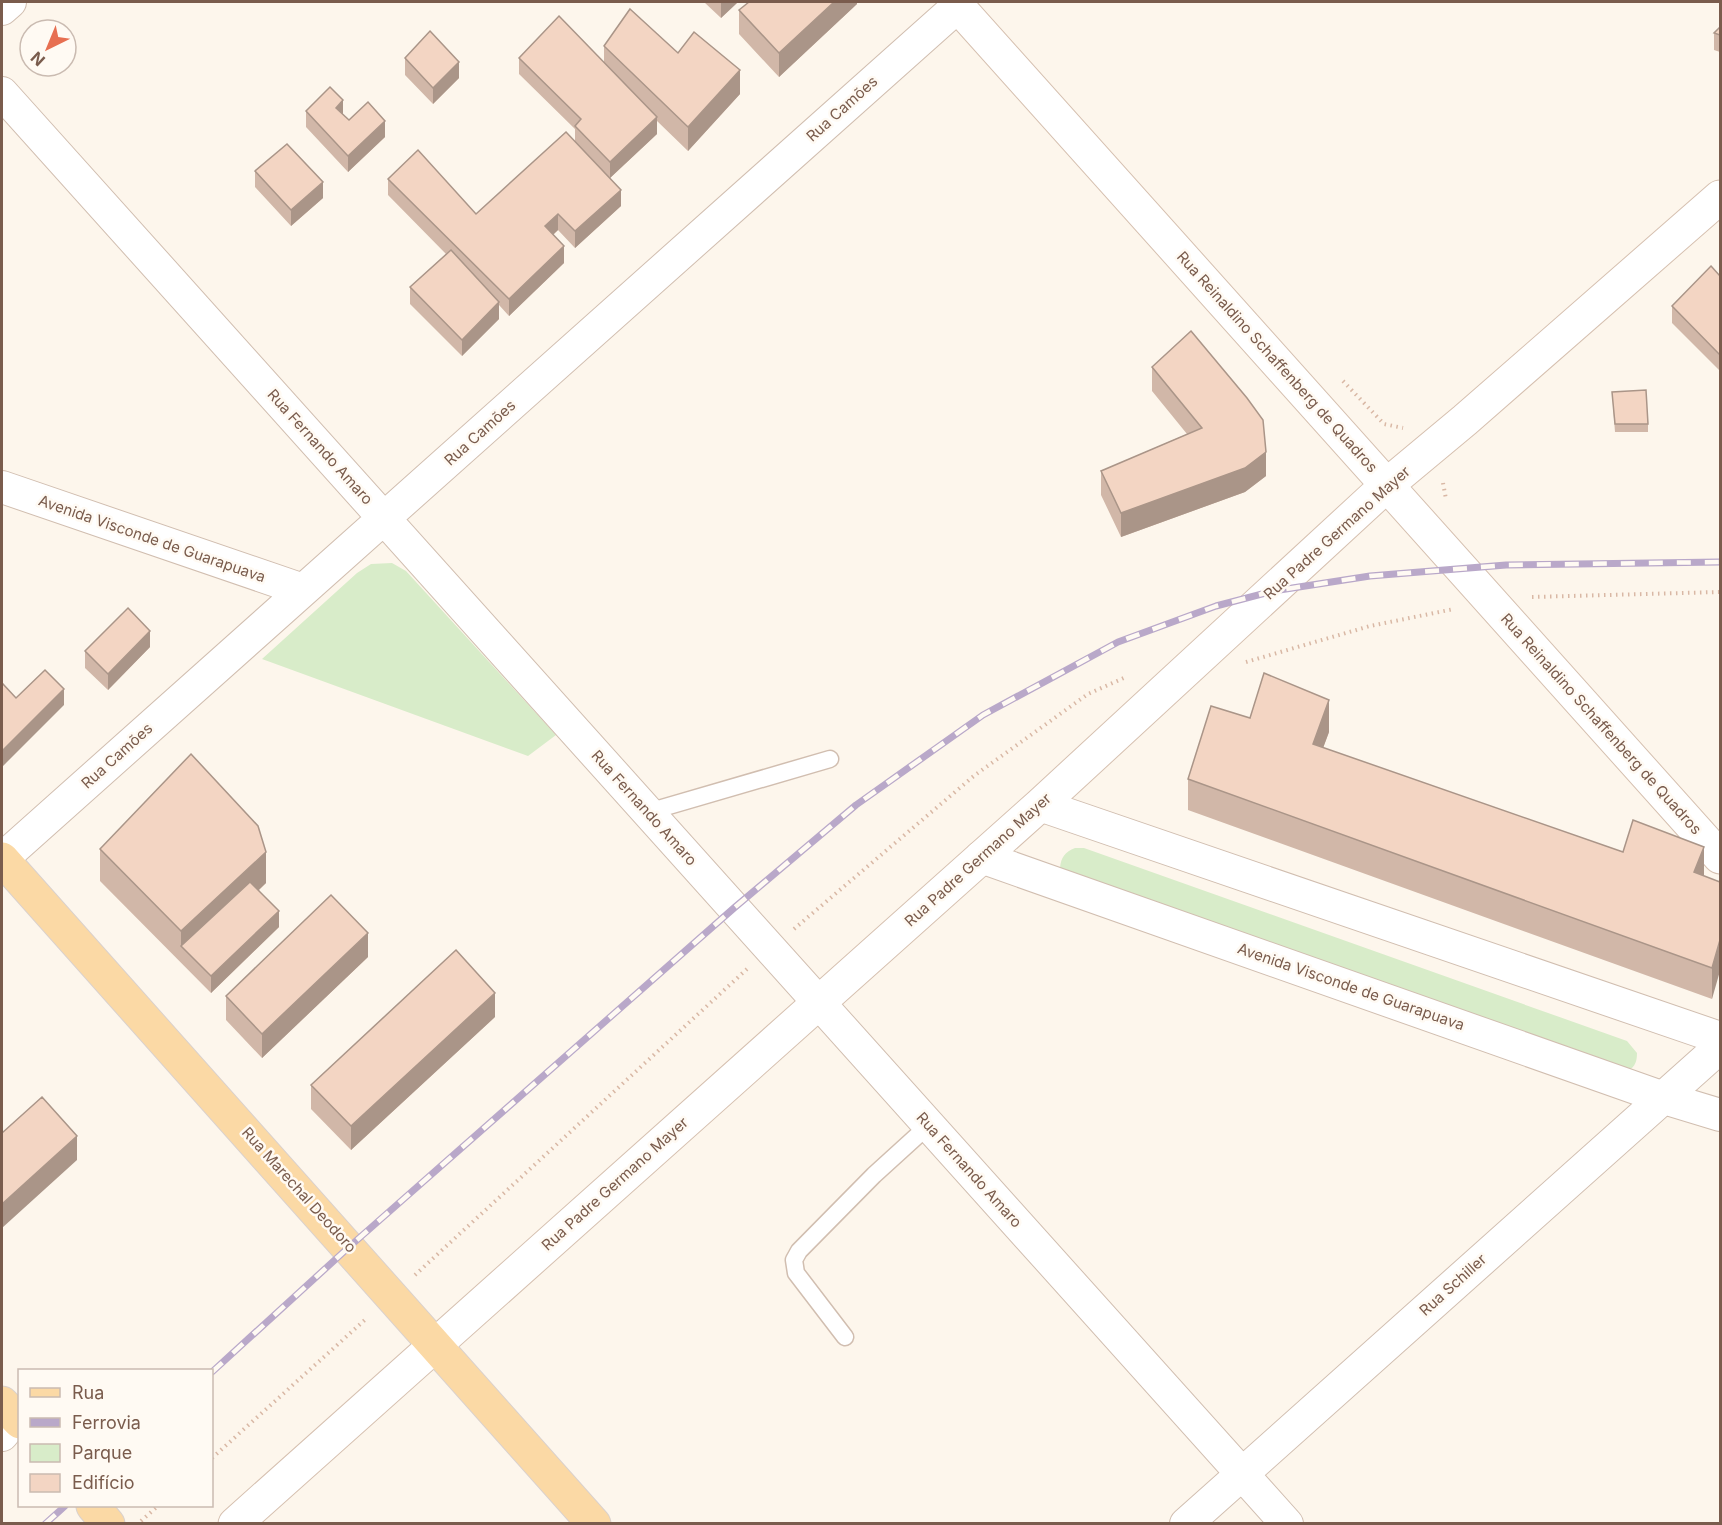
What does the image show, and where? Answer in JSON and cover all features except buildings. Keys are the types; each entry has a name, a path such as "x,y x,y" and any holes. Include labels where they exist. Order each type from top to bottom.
{"main road":[{"name":"Rua Marechal Deodoro","path":"2,859 594,1524"},
{"path":"94,1507 108,1524"}],"street":[{"path":"2,9 10,2"},
{"name":"Rua Reinaldino Schaffenberg de Quadros","path":"956,4 1720,857"},
{"name":"Rua Camões","path":"2,859 956,4"},
{"name":"Rua Fernando Amaro","path":"2,93 1287,1524"},
{"name":"Rua Padre Germano Mayer","path":"235,1524 1040,805 1387,485 1474,413 1720,197"},
{"name":"Avenida Visconde de Guarapuava","path":"2,487 303,590"},
{"path":"1040,805 1720,1038"},
{"name":"Avenida Visconde de Guarapuava","path":"981,857 1664,1098 1720,1115"},
{"name":"Rua Schiller","path":"1186,1524 1720,1047"}],"lane":[{"path":"648,812 830,759"},
{"path":"845,1337 796,1273 794,1260 799,1251 874,1175 929,1125"}],"path":[{"path":"1528,597 1720,592"},
{"path":"1241,664 1370,626 1450,609"},
{"path":"793,930 975,775 1088,694 1132,675"},
{"path":"415,1275 747,969"},
{"path":"213,1457 358,1328"},
{"path":"145,1518 157,1507"}],"green space":[{"path":"392,563 406,571 556,735 528,756 262,659 357,573 371,564"},
{"path":"1075,848 1084,848 1627,1041 1637,1053 1636,1063 1624,1073 1060,868 1064,855"}],"railway":[{"path":"213,1371 349,1247 734,908 856,805 983,715 1118,642 1216,606 1273,591 1370,576 1506,565 1720,562"},
{"path":"45,1524 64,1507"}]}
